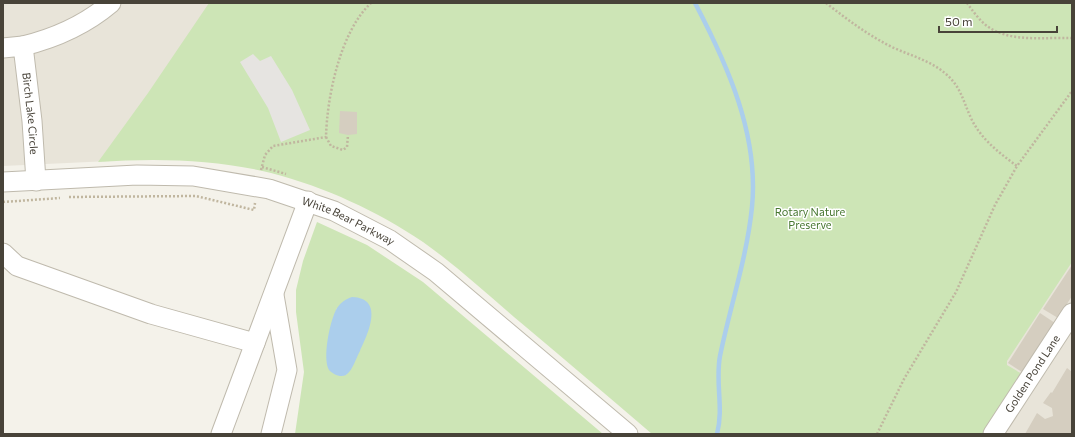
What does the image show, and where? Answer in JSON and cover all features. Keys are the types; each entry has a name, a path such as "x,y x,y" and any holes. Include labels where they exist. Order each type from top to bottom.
{"street":[{"path":"3,48 23,46 46,40 68,31 90,19 111,3"},
{"name":"Birch Lake Circle","path":"23,46 32,121 36,180"},
{"name":"White Bear Parkway","path":"3,182 137,175 193,176 258,187 308,201 361,223 418,258 628,434"},
{"path":"221,434 308,201"},
{"path":"3,253 17,266 151,314 255,343"},
{"path":"271,434 287,370 273,293"},
{"name":"Golden Pond Lane","path":"993,434 1072,313"}],"path":[{"path":"348,135 347,147 343,150 332,146 326,137 329,95 345,46 355,22 371,3"},
{"path":"826,3 868,34 895,48 926,61 945,73 959,88 971,118 981,134 997,150 1017,166"},
{"path":"967,3 987,26 1002,34 1019,37 1072,38"},
{"path":"877,434 904,379 956,292 995,205 1017,166 1072,91"},
{"path":"286,174 262,167 265,155 270,147 279,144 326,137"},
{"path":"3,202 70,197 196,196 254,210"}],"shaded area":[{"path":"3,3 215,3 110,161 3,166"},
{"path":"253,54 260,61 271,56 292,90 310,130 281,142 268,108 240,62"},
{"path":"1072,234 1072,434 938,434"}],"green space":[{"name":"Rotary Nature Preserve","path":"209,3 1072,3 1072,262 1007,361 1007,365 1022,374 983,434 652,434 448,261 423,242 369,210 311,185 250,168 207,162 163,160 98,162 148,93"},
{"path":"317,222 367,245 423,282 603,434 295,434 304,372 296,312 296,290 303,261","holes":["337,308 347,374 340,376 330,330"]}],"water":[{"path":"352,297 362,299 368,303 371,310 370,327 352,367 346,375 339,376 329,370 327,364 326,357 328,339 334,314 337,308 344,301"}],"building":[{"path":"340,111 357,112 357,134 348,135 339,133"},
{"path":"1072,265 1072,296 1058,318 1043,309"},
{"path":"1040,313 1055,323 1022,372 1008,363"},
{"path":"1067,368 1072,372 1072,434 1025,434 1037,413 1045,419 1053,416 1052,408 1043,403 1051,392 1052,393"}],"waterway":[{"path":"695,3 719,51 738,102 746,127 751,154 753,180 750,226 720,356 718,376 720,414 717,434"}]}
